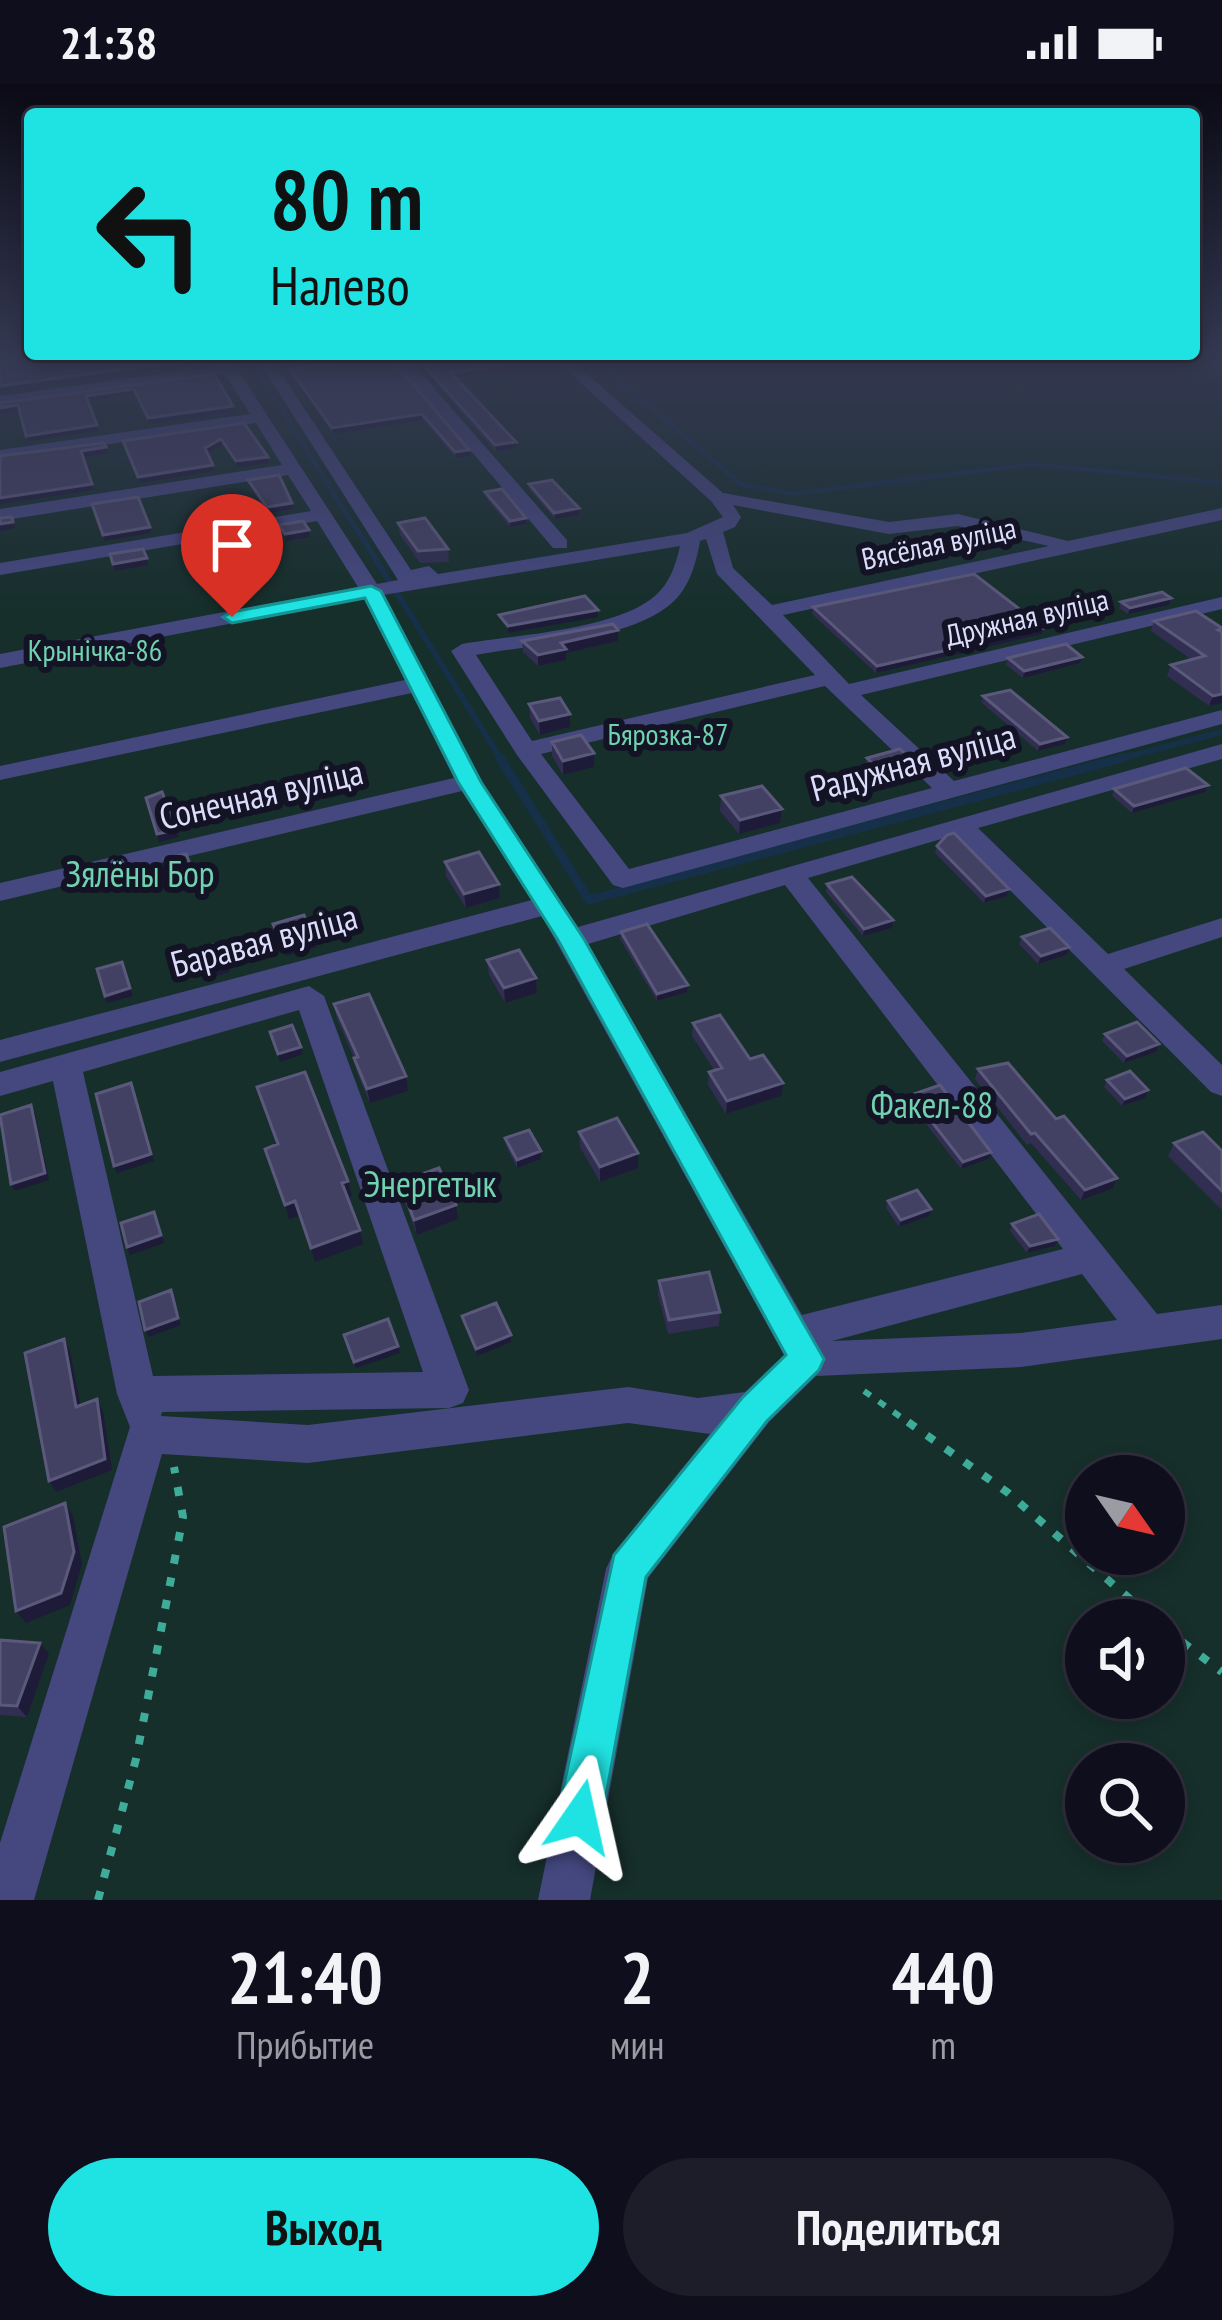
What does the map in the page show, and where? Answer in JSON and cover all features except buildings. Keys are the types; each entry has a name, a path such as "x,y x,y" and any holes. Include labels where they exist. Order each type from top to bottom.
{"street":[{"path":"0,455 104,440"},
{"path":"277,440 371,591 469,782 571,939 800,1346"},
{"path":"315,440 404,582"},
{"path":"470,440 560,544"},
{"path":"626,440 692,502"},
{"path":"634,440 707,521 724,570 949,790"},
{"path":"0,515 297,468"},
{"name":"Вясёлая вуліца","path":"769,611 1222,514"},
{"path":"0,569 322,515"},
{"path":"0,661 371,591 560,544 707,521 889,528 958,520 1081,545"},
{"path":"404,582 707,521"},
{"path":"526,751 462,650 616,620 658,606 687,571 707,521"},
{"name":"Дружная вуліца","path":"526,751 1222,603"},
{"path":"0,772 421,684"},
{"name":"Радужная вуліца","path":"526,751 623,879 1222,717"},
{"path":"571,939 1222,751"},
{"name":"Сонечная вуліца","path":"0,892 469,782"},
{"path":"960,825 1222,1084"},
{"path":"792,876 1147,1330"},
{"name":"Баравая вуліца","path":"0,1051 548,905"},
{"path":"1101,966 1222,927"},
{"path":"0,1084 309,996 449,1390 151,1422"},
{"path":"8,1900 151,1422 66,1067"},
{"path":"564,1900 628,1569 800,1346 1090,1257"},
{"path":"800,1346 1021,1350 1222,1322"},
{"path":"151,1422 308,1444 628,1405 698,1417 754,1409"}],"path":[{"path":"800,1346 1006,1492 1130,1599"},
{"path":"98,1900 136,1759 183,1517 151,1422"},
{"path":"1185,1644 1222,1672"}],"green space":[{"path":"0,440 1222,440 1222,1900 0,1900"}],"waterway":[{"path":"300,440 359,534"},
{"path":"689,440 741,484 792,494 1034,464 1222,483"},
{"path":"358,531 502,761"},
{"path":"1112,761 1222,732"},
{"path":"500,758 589,900 1123,758"}],"route":[{"path":"232,617 371,591 469,782 571,939 806,1359 754,1409 628,1569 580,1817"}],"park label":[{"name":"Крынічка-86","path":"95,651"},
{"name":"Бярозка-87","path":"668,735"},
{"name":"Зялёны Бор","path":"140,874"},
{"name":"Факел-88","path":"932,1105"},
{"name":"Энергетык","path":"430,1184"}]}
